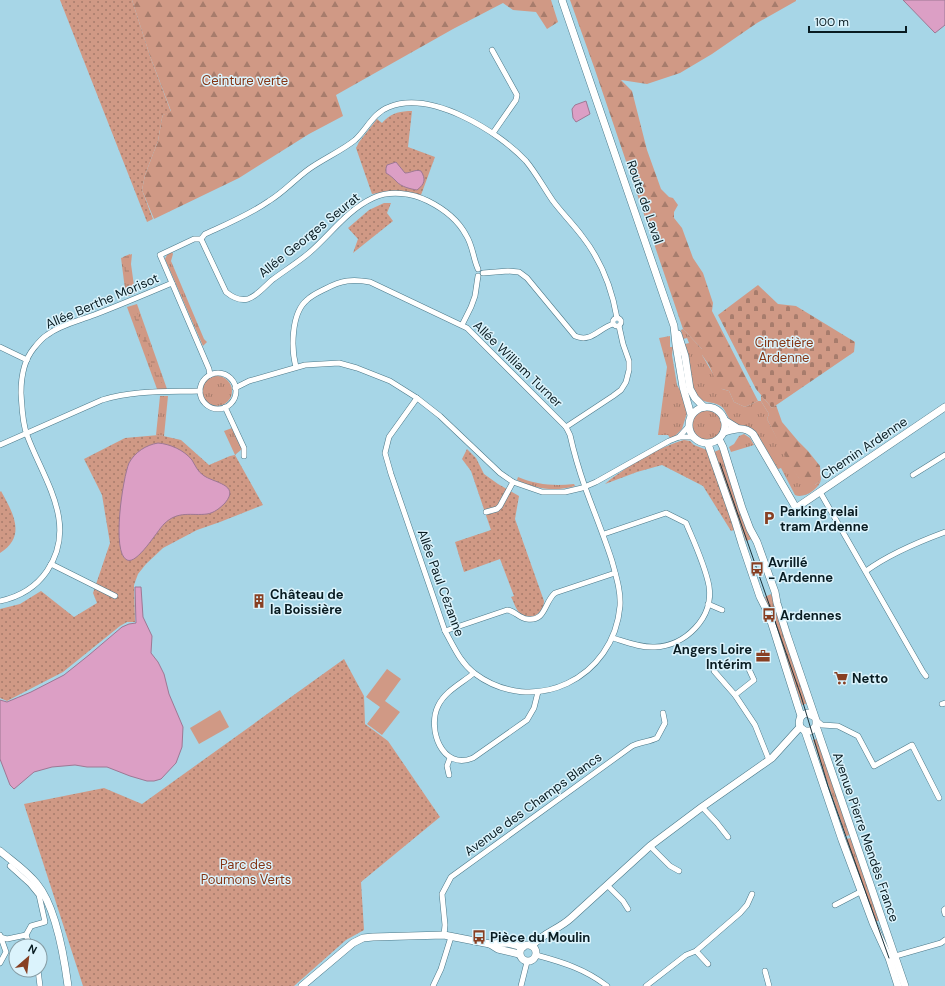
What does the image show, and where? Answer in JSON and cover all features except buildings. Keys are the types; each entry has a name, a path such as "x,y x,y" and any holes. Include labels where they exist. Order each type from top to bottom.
{"main road":[{"name":"Route de Laval","path":"562,0 674,326 683,387 691,415"},
{"path":"674,326 685,356 690,390 694,398 704,407"},
{"path":"704,407 710,407 721,414 725,426 724,432 719,439 708,444 701,443 693,437 688,427 691,415 698,409 704,407"},
{"name":"Chemin Ardenne","path":"738,428 748,430 756,436 796,508 945,407"},
{"path":"724,420 738,428"},
{"path":"724,432 738,428"},
{"name":"Avenue Pierre Mendès France","path":"719,439 723,447 750,530 757,542 775,592 787,635 892,957"},
{"path":"708,444 760,597 769,615 801,716 799,719 802,729"},
{"path":"532,946 540,937 566,922 650,846 769,760 780,750 789,738 802,729 811,731 816,721 807,713 801,716"},
{"name":"Avenue Pierre Mendès France","path":"802,729 880,939 892,957"},
{"path":"0,851 31,876 46,897 58,932 68,986"},
{"path":"302,986 353,943 364,938 392,936 447,936 490,944 507,943 532,946"},
{"path":"490,944 498,949 519,954 522,959 527,962 532,960 536,955 532,946"},
{"path":"519,954 522,946"},
{"path":"892,957 898,986"},
{"path":"892,957 905,986"}],"street":[{"path":"492,50 517,95 516,100 493,133"},
{"path":"210,375 209,369 160,255 194,239 201,239 205,234 257,209 279,195 309,169 355,140 373,118 381,111 388,107 402,103 413,103 439,108 468,118 493,133 507,144 527,162 553,201 583,236 606,276 613,295 618,318 621,321 619,326 629,361 629,370 626,382 621,390 566,427"},
{"name":"Allée Georges Seurat","path":"201,239 226,292 240,300 256,294 268,283 308,254 360,205 384,194 402,193 422,198 439,207 455,220 466,235 474,252 480,273 475,296 462,325"},
{"path":"480,273 508,271 518,272 527,278 575,336 580,339 586,339 613,324 614,320 618,318"},
{"name":"Allée William Turner","path":"296,367 293,337 298,312 306,300 336,283 356,279 370,282 387,289 462,325 480,340 512,375 566,427 570,435 584,486"},
{"name":"Allée Berthe Morisot","path":"0,601 15,597 30,588 44,575 57,551 60,536 58,508 26,433 22,407 21,383 27,360 33,349 46,335 63,326 133,300 172,283"},
{"path":"613,324 616,327 619,326"},
{"path":"0,348 27,360"},
{"path":"235,388 249,381 296,367 321,364 339,364 357,368 390,382 417,398 440,416 500,473 513,482 542,492 565,492 596,482 669,441 679,437 693,437"},
{"path":"226,410 208,406 202,398 200,391 202,383 210,375 219,373 226,375 233,382 235,388 234,399 228,405 226,410 244,448 244,456"},
{"path":"0,445 102,400 116,396 135,392 200,391"},
{"name":"Allée Paul Cézanne","path":"417,398 389,437 385,453 445,631 455,652 462,661 474,673 486,681 507,689 538,692 561,686 573,681 588,671 598,660 613,638 617,626 620,604 616,573 604,534 584,486"},
{"path":"679,437 688,427"},
{"path":"913,474 945,455"},
{"path":"486,512 497,509 500,506 513,482"},
{"path":"820,492 926,676"},
{"path":"604,534 666,513 686,523 700,557 709,587 708,604 702,618 694,630 675,643 654,647 613,638"},
{"path":"866,570 921,541 945,532"},
{"path":"51,564 115,596"},
{"path":"445,631 507,610 512,611 525,619 534,619 542,614 550,596 555,593 616,573"},
{"path":"708,604 722,610"},
{"path":"735,695 754,680 747,665"},
{"path":"714,671 735,695 755,725 769,760"},
{"path":"474,673 446,695 438,706 434,717 441,749 450,758 461,761 466,761 473,758 527,720 534,708 538,692"},
{"name":"Avenue des Champs Blancs","path":"432,986 441,969 447,936 442,894 451,877 632,746 640,742 652,741 657,738 664,723 662,712"},
{"path":"816,721 822,725 838,726 858,736 874,766 912,745 939,798"},
{"path":"449,775 447,766 450,758"},
{"path":"702,807 728,837"},
{"path":"650,846 670,866 679,871"},
{"path":"10,866 30,884 39,895 45,922 31,926 26,935 27,938"},
{"path":"607,885 623,901 628,909"},
{"path":"835,905 862,891"},
{"path":"646,986 686,955 696,951 740,913 747,905 752,894"},
{"path":"945,909 945,914"},
{"path":"0,937 7,939 26,935"},
{"path":"0,937 6,952 0,963"},
{"path":"892,957 941,943 945,940"},
{"path":"696,951 708,964"},
{"path":"536,955 576,967 593,976 607,986"},
{"path":"521,986 527,962"},
{"path":"765,971 769,986"}],"green space":[{"path":"60,0 132,0 150,56 171,112 163,115 158,141 145,175 142,190 153,219 147,222"},
{"name":"Ceinture verte","path":"132,0 551,0 558,22 547,29 536,12 513,10 503,3 453,29 336,95 343,116 309,134 239,178 154,219 142,190 145,175 158,141 163,115 171,111 150,56"},
{"path":"570,0 796,0 757,23 712,54 680,73 647,84 621,80 632,91 647,150 661,189 669,197 673,198 678,205 674,212 674,218 682,228 693,258 703,273 713,303 712,311 758,401 745,407 734,402 729,391 719,388 709,365 702,355 702,349 683,329"},
{"path":"412,111 408,147 435,157 421,195 409,192 384,192 372,194 356,148 377,119 382,123 394,114"},
{"path":"384,203 391,203 387,213 393,221 353,253 358,239 348,228 369,210"},
{"path":"172,252 173,254 171,261 204,339 207,342 203,346 165,259 167,255"},
{"path":"130,254 129,263 132,295 128,296 123,257"},
{"path":"132,254 131,264 135,293 126,297 121,258"},
{"name":"Cimetière Ardenne","path":"758,285 778,304 796,306 855,342 854,352 772,408 756,389 718,315"},
{"path":"137,304 167,389 157,389 127,307"},
{"path":"135,307 162,383 158,383 131,308"},
{"path":"683,329 702,349 702,355 722,389 729,391 734,402 745,407 761,401 769,414 767,419 799,478 815,485 821,480 814,490 803,496 795,495 781,468 778,469 755,431 733,423 722,407 699,398 693,388 691,380 685,344 689,343 687,338 683,339 681,330"},
{"path":"670,336 670,347 673,347 672,355 677,385 681,392 687,413 682,429 675,436 670,438 668,435 658,435 667,367 659,338"},
{"path":"217,376 223,377 231,385 231,397 223,405 217,406 211,405 203,397 202,391 203,385 211,377"},
{"path":"761,395 772,408 776,405 782,422 820,466 821,480 815,485 807,487 790,465 767,419 769,414 761,401"},
{"path":"160,396 168,396 164,436 156,435"},
{"path":"707,410 713,411 721,419 721,431 713,439 707,440 701,439 693,431 692,425 693,419 701,411"},
{"path":"232,428 242,449 235,455 224,431"},
{"path":"744,434 750,438 754,445 731,452 729,447 734,444 739,436"},
{"path":"159,435 181,440 209,465 235,455 263,505 197,530 163,548 138,574 134,585 135,622 127,622 120,626 63,672 7,701 0,698 0,609 20,604 41,591 74,617 97,603 93,593 110,543 102,495 84,459 125,438"},
{"path":"684,440 690,441 694,445 707,450 714,466 734,530 731,531 703,486 662,465 637,472 605,484 642,459 664,447"},
{"path":"467,449 476,458 484,474 519,496 515,519 544,601 542,609 537,615 529,617 525,616 519,613 516,609 511,597 514,596 500,559 464,572 455,542 491,530 471,471 462,459"},
{"path":"721,449 752,539 746,541 714,452"},
{"path":"518,477 539,483 553,485 574,484 575,486 560,489 545,489 531,486 517,480"},
{"path":"1,491 13,516 15,532 13,539 8,546 0,553 0,492"},
{"path":"771,594 808,703 802,705 765,597"},
{"name":"Parc des Poumons Verts","path":"344,659 364,696 365,724 388,741 440,817 361,882 364,930 346,940 294,986 83,986 24,804 104,788 142,804"},
{"path":"387,669 401,679 385,701 400,712 382,735 367,724 380,707 366,697"},
{"path":"220,710 229,727 199,744 190,728"},
{"path":"817,739 850,835 846,836 813,740"},
{"path":"851,838 880,920 875,922 846,839"}],"shaded area":[{"path":"903,0 945,0 945,25 935,33"},
{"path":"586,101 590,114 576,122 573,118 572,109 575,105"},
{"path":"396,162 405,173 417,170 421,171 424,176 424,181 420,188 417,190 403,186 386,173 387,165"},
{"path":"158,443 172,446 189,456 201,474 228,488 230,492 229,497 223,505 212,513 185,514 169,520 164,524 141,553 131,560 127,560 122,554 119,530 124,483 129,463 138,452 145,447"},
{"path":"135,587 141,587 143,617 152,636 151,653 158,662 164,674 169,694 183,727 182,747 176,763 161,779 154,781 147,781 130,776 107,767 87,767 75,765 52,767 34,772 14,789 10,785 0,759 0,700 7,702 31,692 64,675 122,627 136,623"}],"tram line":[{"path":"720,463 801,696 828,786 889,958"}],"place":[{"name":"Parking relai tram Ardenne","path":"769,518"},
{"name":"Avrillé - Ardenne","path":"757,569"},
{"name":"Château de la Boissière","path":"259,601"},
{"name":"Ardennes","path":"769,615"},
{"name":"Angers Loire Intérim","path":"763,656"},
{"name":"Netto","path":"841,678"},
{"name":"Pièce du Moulin","path":"479,937"}]}
